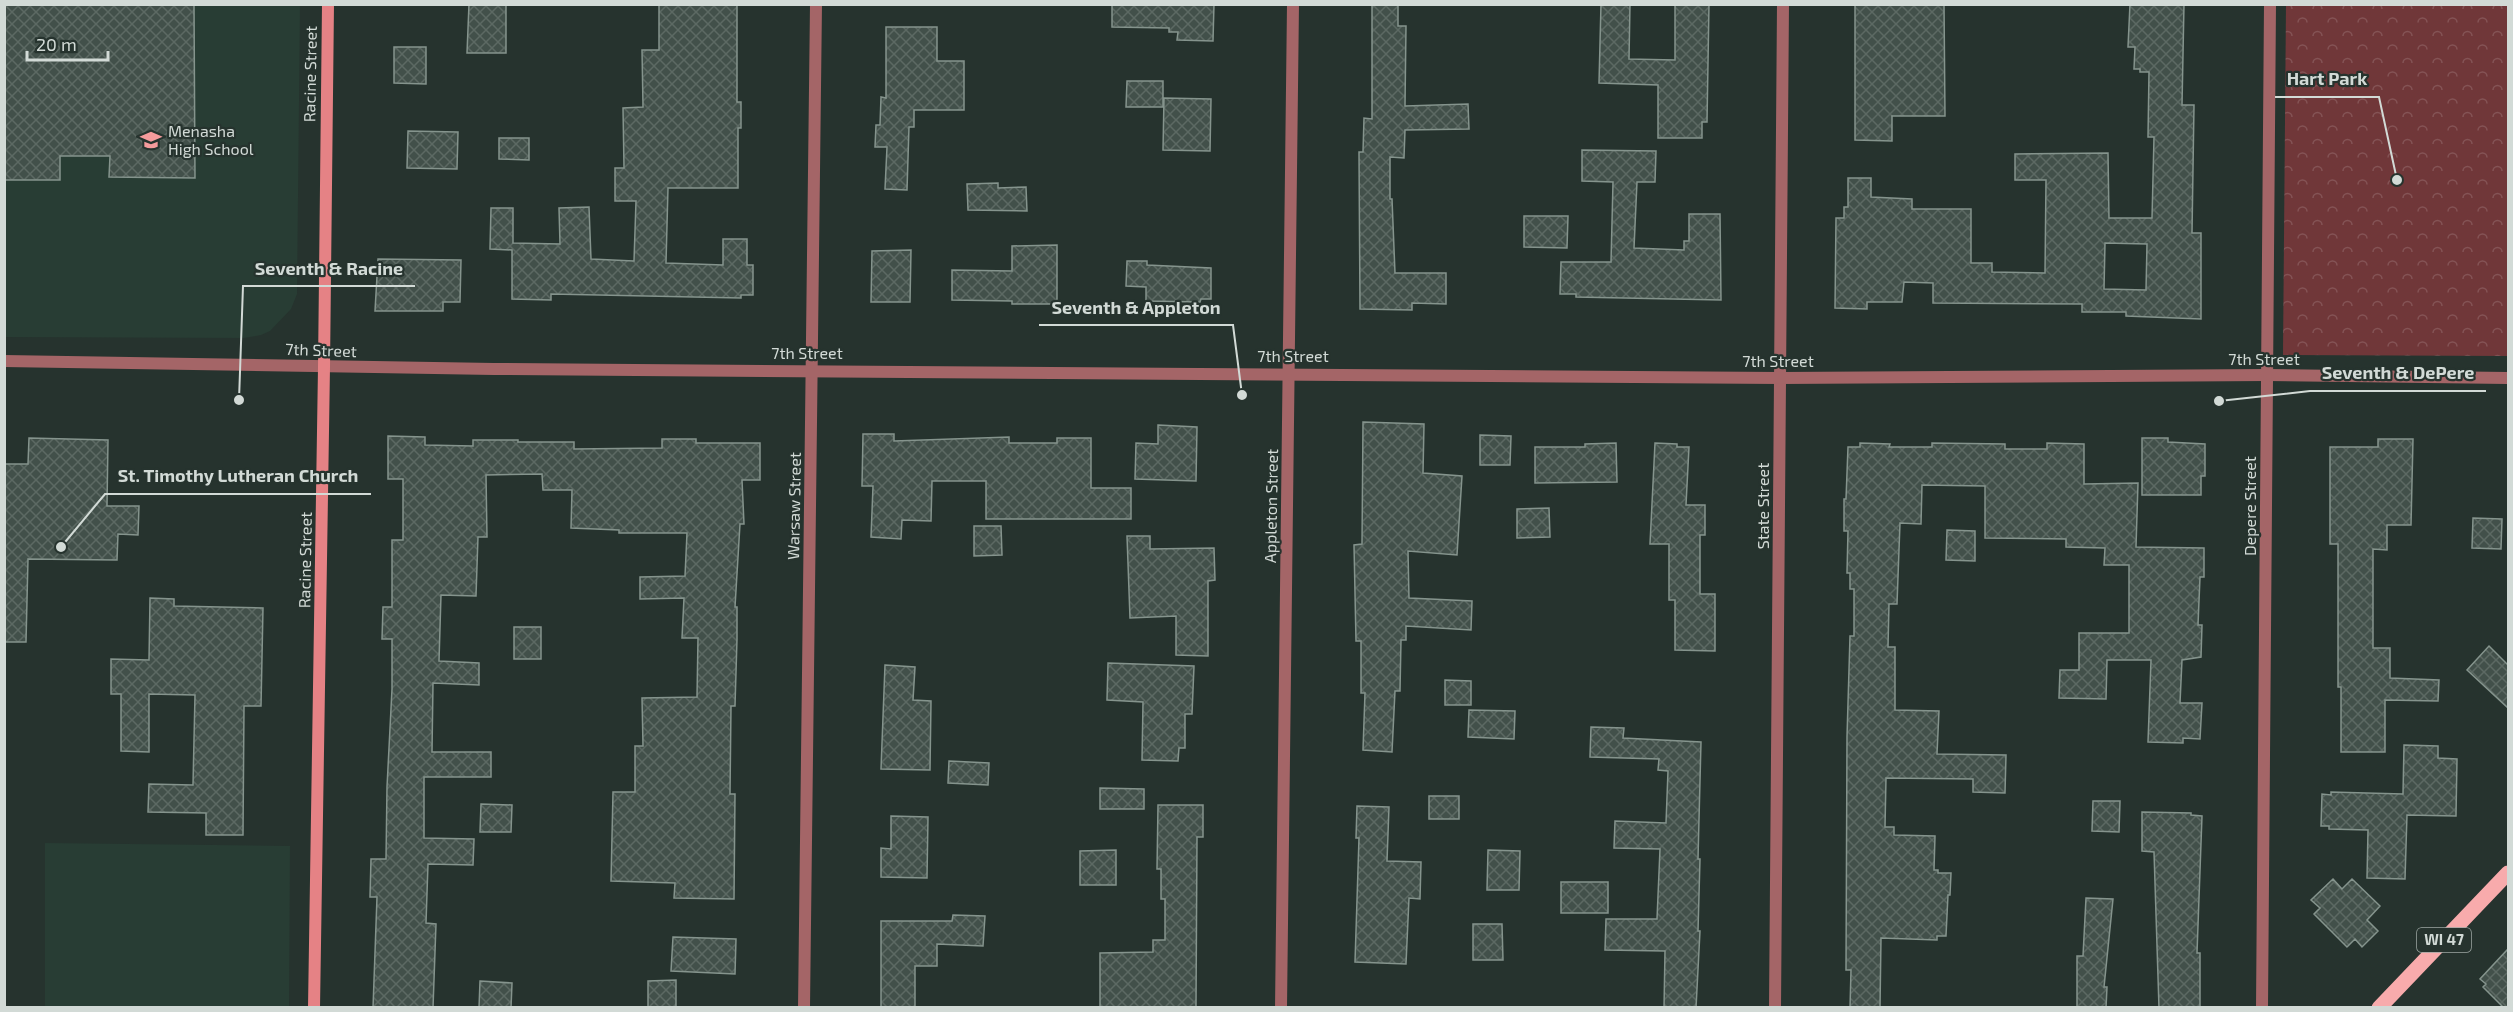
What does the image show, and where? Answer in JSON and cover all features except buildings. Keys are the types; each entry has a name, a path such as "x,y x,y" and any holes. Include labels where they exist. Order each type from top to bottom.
{"main road":[{"name":"Racine Street","path":"314,1008 328,4"},
{"name":"WI 47","path":"2379,1008 2508,873"}],"street":[{"name":"Warsaw Street","path":"804,1008 816,4"},
{"name":"Appleton Street","path":"1281,1008 1293,4"},
{"name":"State Street","path":"1775,1008 1783,4"},
{"name":"Depere Street","path":"2262,1008 2270,4"},
{"name":"7th Street","path":"4,361 168,362 324,367 1780,378 2267,375 2508,378"}],"shaded area":[{"name":"Menasha High School","path":"5,5 300,5 297,294 291,309 270,331 244,338 5,337"},
{"path":"45,843 290,846 289,1007 45,1007"}],"green space":[{"path":"2286,5 2508,5 2508,356 2283,355"}],"place":[{"name":"Menasha High School","path":"151,140"},
{"name":"Hart Park","path":"2397,180"},
{"name":"Seventh & Appleton","path":"1242,395"},
{"name":"Seventh & Racine","path":"239,400"},
{"name":"Seventh & DePere","path":"2219,401"},
{"name":"St. Timothy Lutheran Church","path":"61,547"}]}
